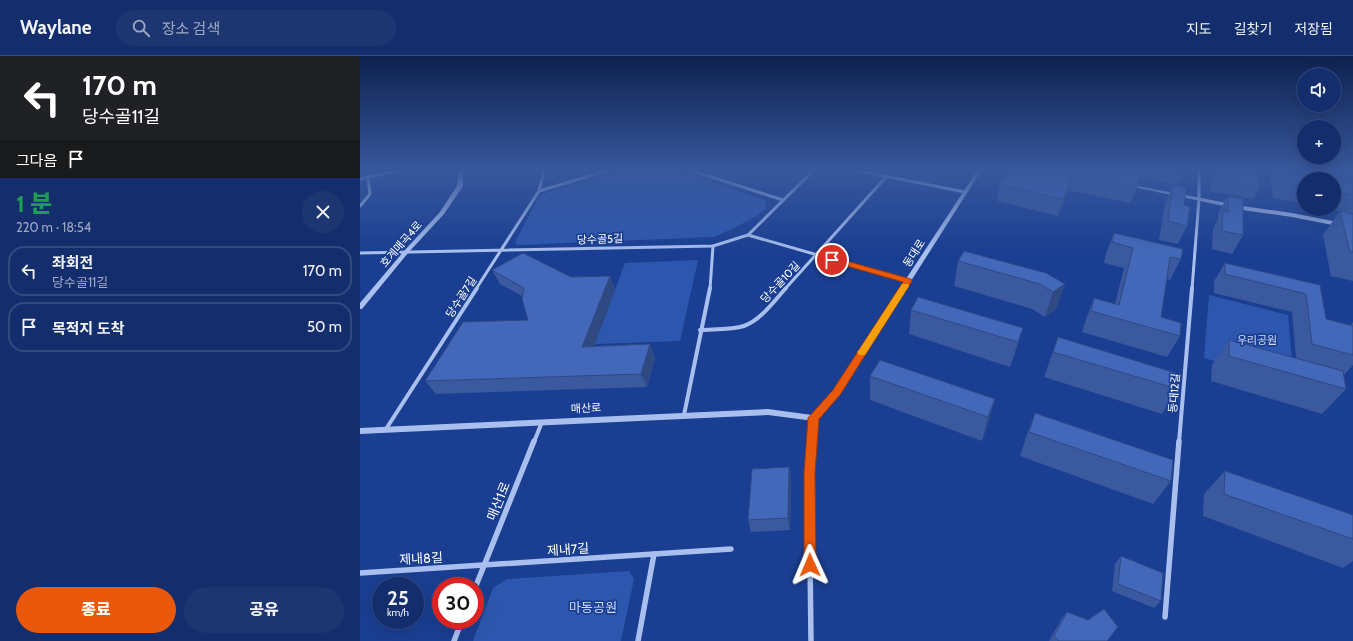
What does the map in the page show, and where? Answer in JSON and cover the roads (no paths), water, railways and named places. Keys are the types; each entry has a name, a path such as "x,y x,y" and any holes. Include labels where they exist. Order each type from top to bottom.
{"street":[{"path":"360,206 369,198"},
{"name":"호계매곡4로","path":"360,307 406,252 442,213 452,198"},
{"name":"당수골7길","path":"386,429 534,198"},
{"path":"778,198 783,200"},
{"name":"당수골10길","path":"700,330 743,326 753,321 767,309 867,198"},
{"name":"동대로","path":"814,418 836,392 961,198"},
{"path":"1196,198 1353,227"},
{"name":"동대12길","path":"1165,617 1199,199"},
{"name":"당수골5길","path":"360,253 713,246 748,235 783,200"},
{"path":"748,235 908,281"},
{"path":"684,415 700,330 709,297 713,246"},
{"name":"매산로","path":"360,431 768,412 814,418"},
{"path":"811,641 809,473 814,418"},
{"name":"매산1로","path":"480,577 542,422"},
{"name":"제내7길","path":"484,566 731,549"},
{"path":"638,641 654,554"},
{"name":"제내8길","path":"360,573 484,566"},
{"path":"454,641 459,629"}],"park label":[{"name":"우리공원","path":"1257,340"},
{"name":"마동공원","path":"593,607"}]}
